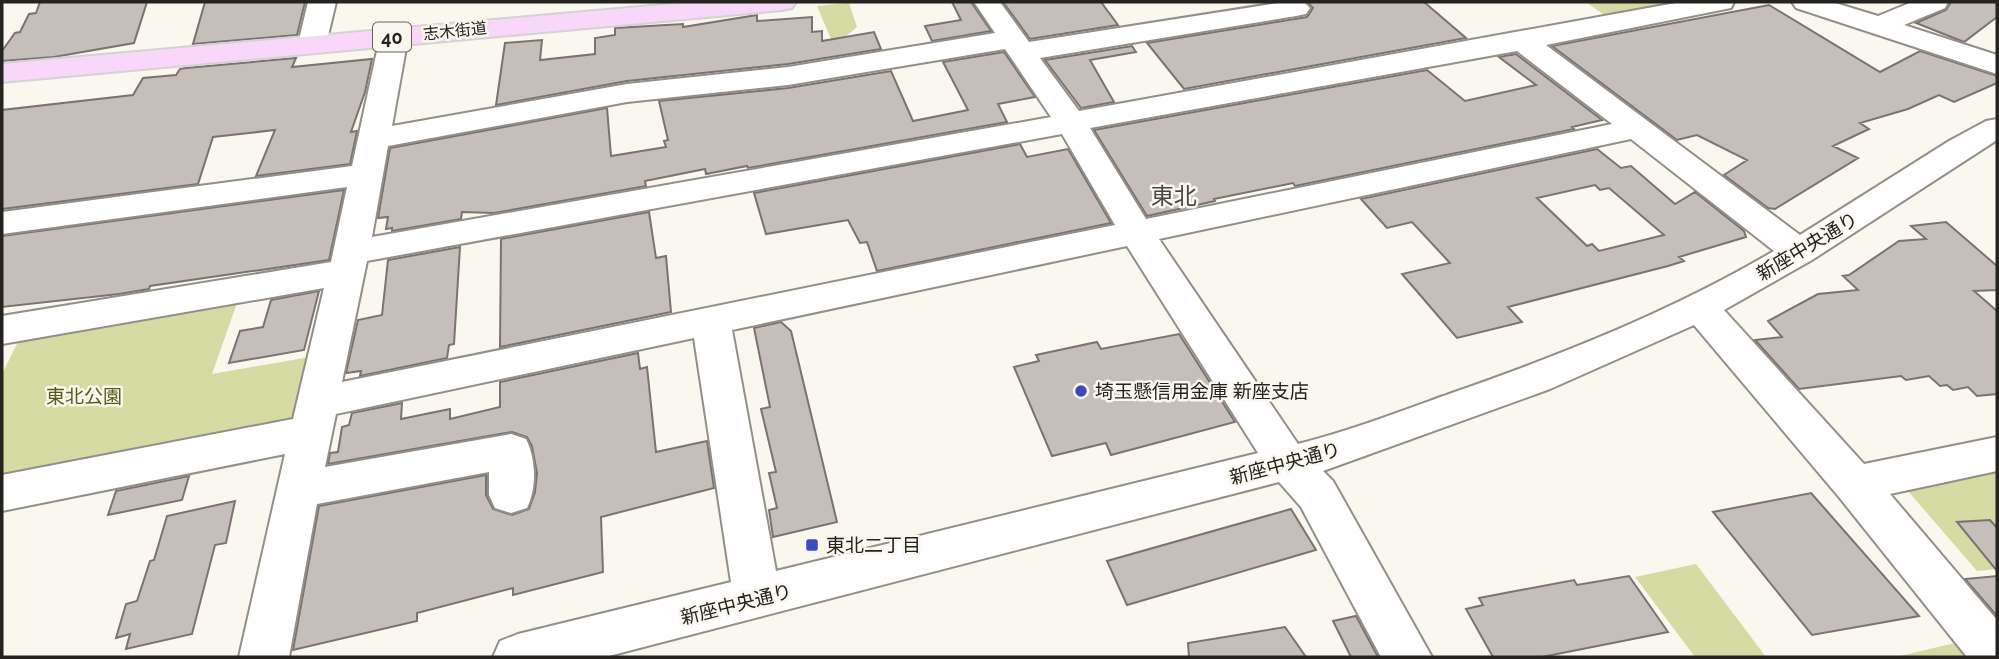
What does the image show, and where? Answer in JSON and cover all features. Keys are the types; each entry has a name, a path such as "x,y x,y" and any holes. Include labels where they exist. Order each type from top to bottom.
{"main road":[{"name":"志木街道","path":"2,73 782,2"}],"street":[{"path":"312,44 322,2"},
{"path":"987,2 1071,123 1137,233 1288,463 1317,494 1406,657"},
{"path":"6,337 349,262 1071,123 1119,111 1523,41 1721,2"},
{"path":"1806,2 1997,65"},
{"path":"1879,26 1935,2"},
{"path":"2,223 369,157 627,93 788,76 1296,8"},
{"path":"264,657 349,262 394,37"},
{"path":"1523,41 1799,252"},
{"path":"2,493 711,322 1638,128"},
{"name":"新座中央通り","path":"518,657 757,599 1288,463 1420,421 1611,349 1699,307 1799,252 1994,134"},
{"path":"1699,307 1855,484 1997,657"},
{"path":"711,322 757,599"},
{"path":"298,491 511,451 511,495"},
{"path":"1855,484 1997,454"}],"green space":[{"path":"1586,2 1689,2 1607,17"},
{"path":"849,3 857,27 834,46 817,6"},
{"name":"東北公園","path":"237,303 212,374 315,356 302,417 285,430 2,482 2,374 18,342 33,333"},
{"path":"1997,454 1997,569 1977,571 1895,476"},
{"path":"1696,564 1766,657 1695,657 1635,577"},
{"path":"1959,642 1973,657 1896,657"}],"building":[{"path":"40,2 147,2 134,43 54,57 2,61 2,51 15,33 20,32 29,14 36,13"},
{"path":"205,2 305,2 297,35 193,44"},
{"path":"952,2 971,2 991,31 932,41 925,26 961,20"},
{"path":"1003,2 1101,2 1118,25 1030,39"},
{"path":"1307,2 1424,2 1466,38 1184,89 1147,43 1307,17 1313,8"},
{"path":"1951,2 1997,2 1997,17 1964,42 1916,23 1946,10"},
{"path":"1769,5 1880,72 1920,51 1997,76 1997,83 1954,102 1939,95 1908,109 1860,123 1869,129 1833,146 1858,158 1775,209 1768,208 1724,175 1747,160 1697,135 1677,140 1552,46"},
{"path":"757,15 757,21 812,17 812,32 822,31 822,41 874,32 881,49 788,64 627,81 496,105 505,43 542,40 540,60 595,54 595,38 615,35 615,28 683,24 683,27"},
{"path":"1132,46 1136,52 1090,60 1114,102 1081,108 1045,60"},
{"path":"1004,52 1035,97 998,104 1007,122 748,168 747,166 706,174 705,169 645,181 646,186 494,213 462,212 461,219 392,231 392,228 386,229 388,217 378,218 390,148 607,108 611,156 666,147 664,141 668,140 659,101 788,88 891,71 913,121 968,110 943,62"},
{"path":"1516,54 1602,120 1572,127 1574,129 1295,186 1293,183 1214,199 1215,201 1147,216 1094,130 1427,70 1465,101 1536,85 1499,57"},
{"path":"296,58 292,67 372,59 365,92 351,132 357,131 350,164 256,176 275,130 213,137 198,184 2,209 2,110 133,95 143,78 176,75 180,69"},
{"path":"1020,144 1027,157 1068,149 1111,223 877,271 867,242 860,243 848,220 766,234 754,193"},
{"path":"1597,149 1621,168 1631,166 1675,204 1695,192 1744,231 1746,237 1679,257 1684,261 1668,266 1508,307 1522,322 1457,338 1402,274 1450,263 1412,222 1387,228 1361,199","holes":["1595,185 1600,190 1609,188 1664,235 1599,251 1592,244 1587,246 1537,198"]},
{"path":"344,190 329,260 150,286 149,289 119,294 2,307 2,236"},
{"path":"649,212 656,258 666,256 671,312 500,347 501,239"},
{"path":"1946,222 1997,266 1997,290 1974,291 1997,311 1997,394 1977,396 1968,387 1953,390 1947,385 1940,386 1929,376 1906,380 1901,376 1799,389 1755,340 1782,337 1768,321 1818,294 1858,290 1843,276 1849,275 1899,241 1926,239 1911,226"},
{"path":"460,247 454,344 449,345 447,358 360,376 361,371 346,373 358,320 382,315 388,260"},
{"path":"319,291 304,350 229,363 240,331 263,327 271,300"},
{"path":"781,322 791,331 837,522 773,537 769,510 777,508 769,473 776,472 761,409 770,407 754,328"},
{"path":"1179,334 1235,422 1111,455 1106,443 1052,456 1014,367 1039,361 1036,355 1097,342 1101,349"},
{"path":"638,353 640,369 647,367 656,452 707,441 714,488 601,517 603,572 513,595 513,588 417,613 417,621 293,650 319,506 486,475 486,495 493,509 512,515 529,509 535,492 537,473 532,446 527,437 512,432 328,464 330,453 338,452 342,427 349,425 352,413 402,403 401,419 450,409 450,419 500,407 500,382"},
{"path":"189,476 182,500 108,515 116,491"},
{"path":"1811,493 1919,616 1812,635 1713,512"},
{"path":"235,501 226,543 215,545 192,634 126,649 130,634 116,638 126,604 137,601 150,561 154,560 167,516"},
{"path":"1291,509 1316,550 1127,605 1107,561"},
{"path":"1990,520 1997,528 1997,571 1957,522"},
{"path":"1629,576 1668,632 1542,657 1493,657 1466,609 1483,605 1479,598 1574,580 1577,585"},
{"path":"1997,576 1997,616 1965,579"},
{"path":"1356,616 1378,657 1351,657 1333,621"},
{"path":"1285,627 1306,657 1189,657 1188,643"}],"place":[{"name":"埼玉懸信用金庫 新座支店","path":"1081,391"},
{"name":"東北二丁目","path":"812,545"}],"district":[{"name":"東北","path":"1174,195"}]}
